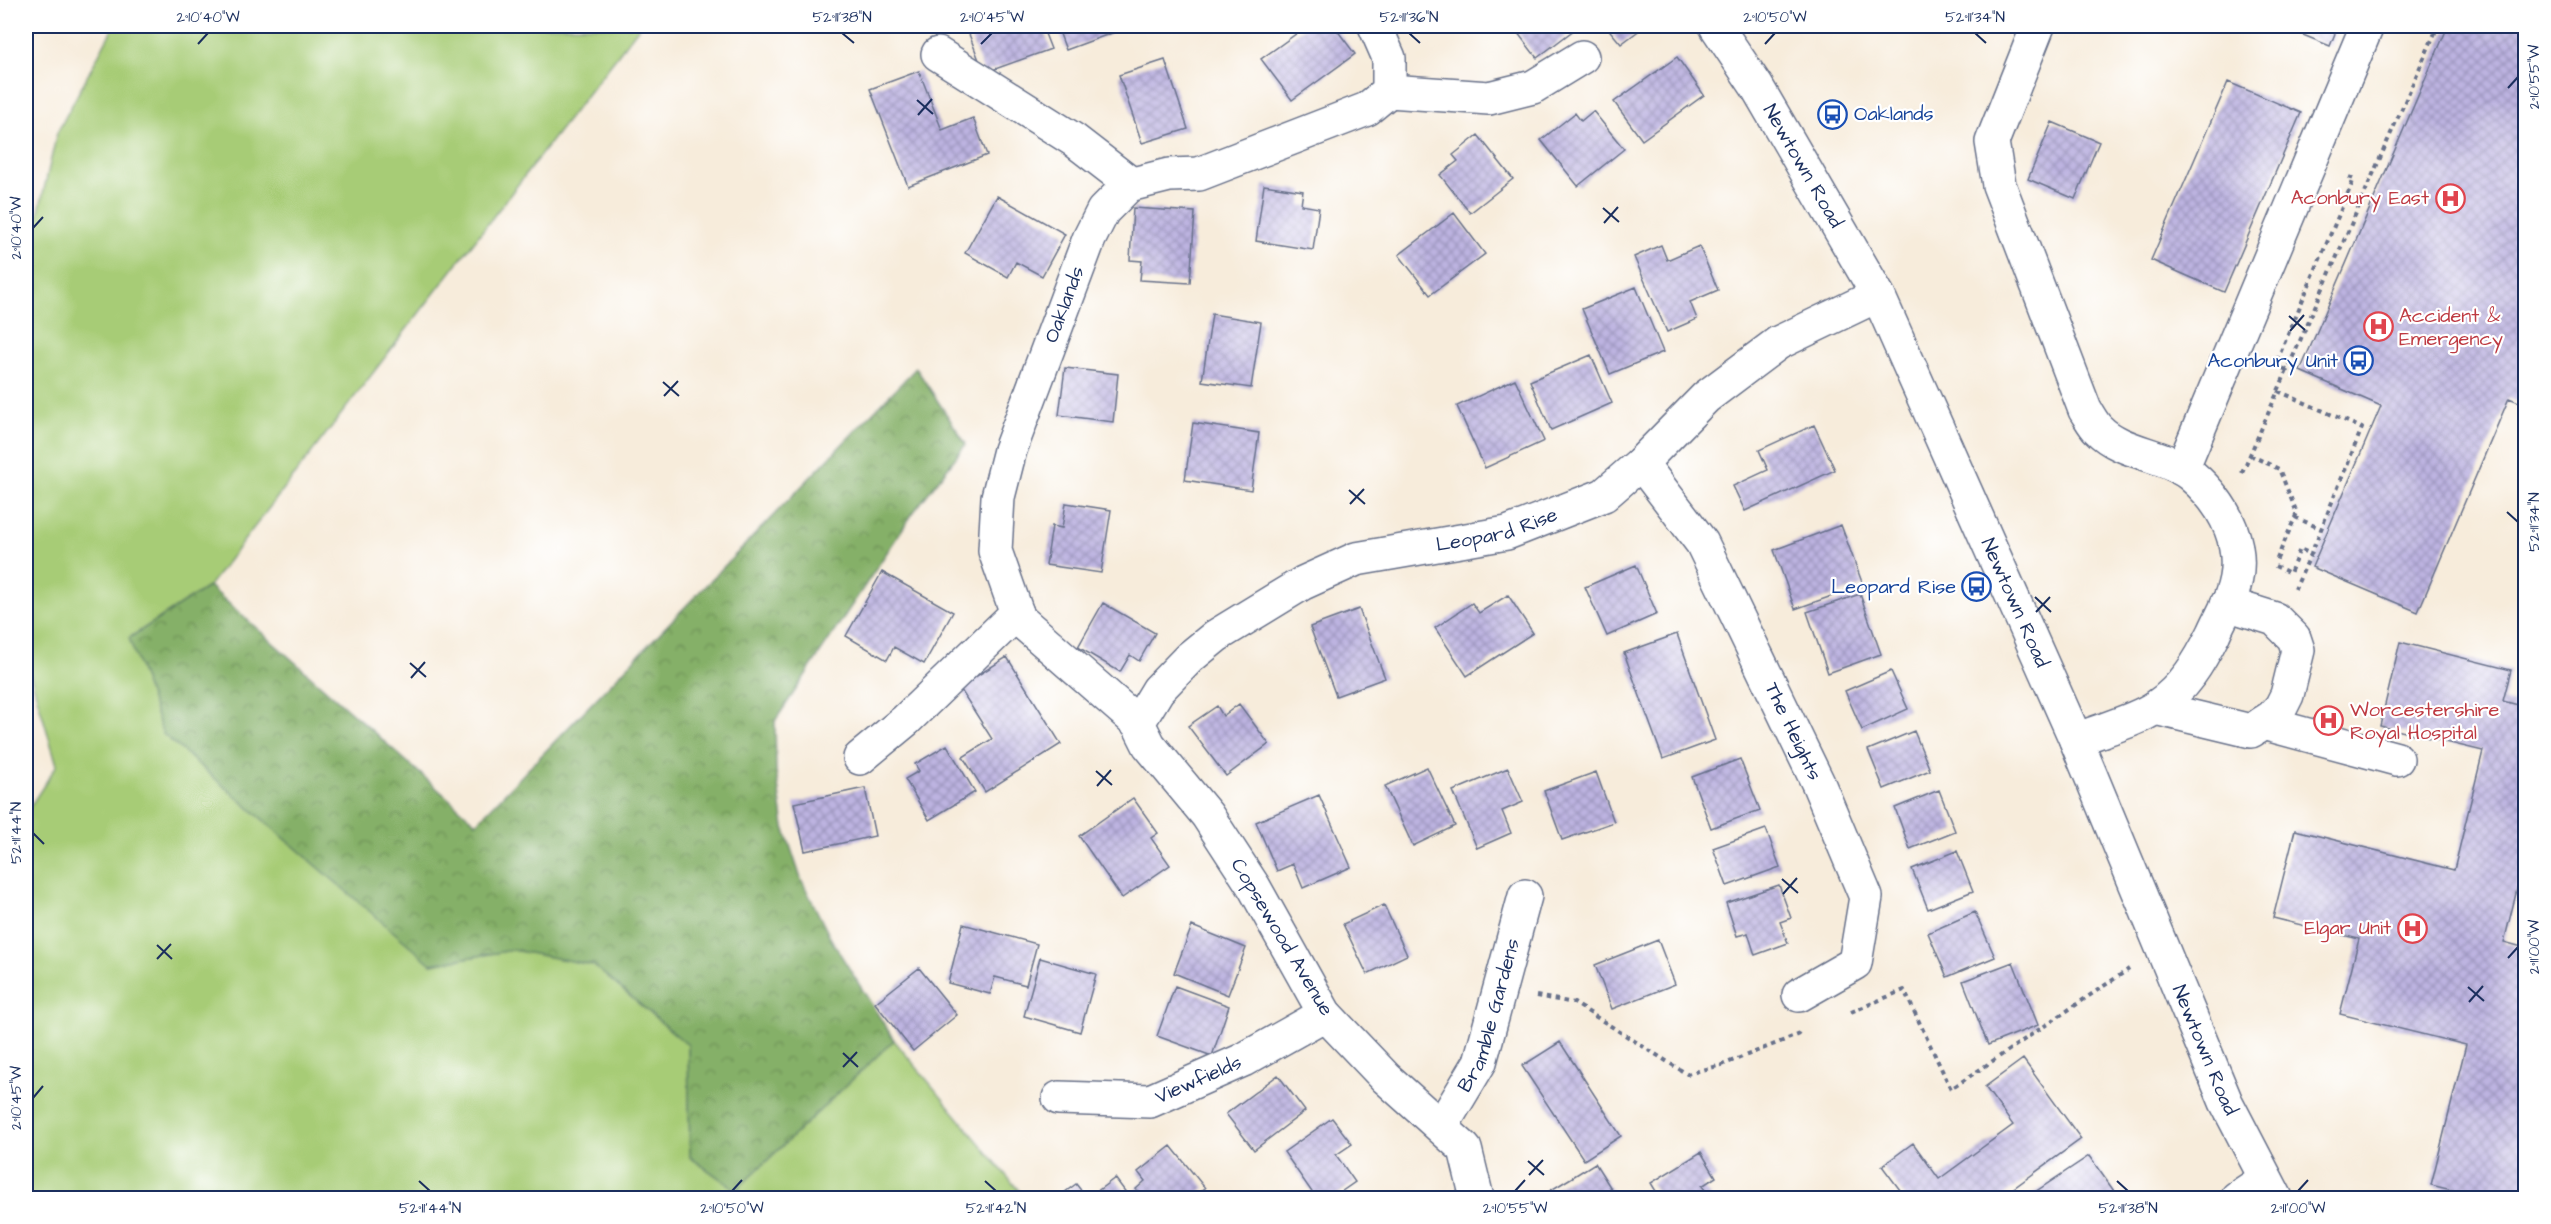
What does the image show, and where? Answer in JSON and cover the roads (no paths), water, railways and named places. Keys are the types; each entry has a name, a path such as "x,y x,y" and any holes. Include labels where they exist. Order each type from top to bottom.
{"street":[{"path":"1375,26 1389,58 1389,91"},
{"name":"Newtown Road","path":"1716,26 1757,87 1878,295 2076,740 2226,1102 2270,1189"},
{"path":"2038,26 1992,142 1999,185 2085,410 2098,430 2114,440 2182,469 2206,489 2220,506 2232,528 2237,550 2235,574 2227,604 2198,666 2181,687 2155,708 2076,740"},
{"path":"2182,469 2367,26"},
{"path":"938,54 1074,140 1131,184 1169,175 1199,174 1367,109 1389,91 1490,98 1533,87 1582,57"},
{"name":"Oaklands","path":"1131,184 1103,211 1089,239 1010,450 998,497 994,551 1019,619 1138,723"},
{"name":"Leopard Rise","path":"1138,723 1158,690 1190,658 1216,636 1303,583 1356,559 1507,533 1548,519 1604,495 1641,463 1706,397 1778,343 1878,295"},
{"name":"The Heights","path":"1641,463 1702,543 1818,783 1866,897 1855,963 1799,995"},
{"path":"2155,708 2251,731 2272,717 2284,701 2298,650 2294,638 2280,623 2227,604"},
{"path":"860,758 906,720 1017,613"},
{"name":"Copsewood Avenue","path":"1138,723 1149,745 1207,815 1248,878 1325,1014 1386,1078 1465,1149 1477,1198"},
{"path":"2263,723 2397,759"},
{"name":"Bramble Gardens","path":"1441,1127 1479,1062 1525,896"},
{"name":"Viewfields","path":"1059,1098 1150,1101 1243,1060 1325,1014"},
{"path":"2237,1198 2270,1189"}],"place":[{"name":"Oaklands","path":"1833,114"},
{"name":"Aconbury East","path":"2450,198"},
{"name":"Accident & Emergency","path":"2378,327"},
{"name":"Aconbury Unit","path":"2359,361"},
{"name":"Leopard Rise","path":"1977,587"},
{"name":"Worcestershire Royal Hospital","path":"2329,721"},
{"name":"Elgar Unit","path":"2412,928"}]}
